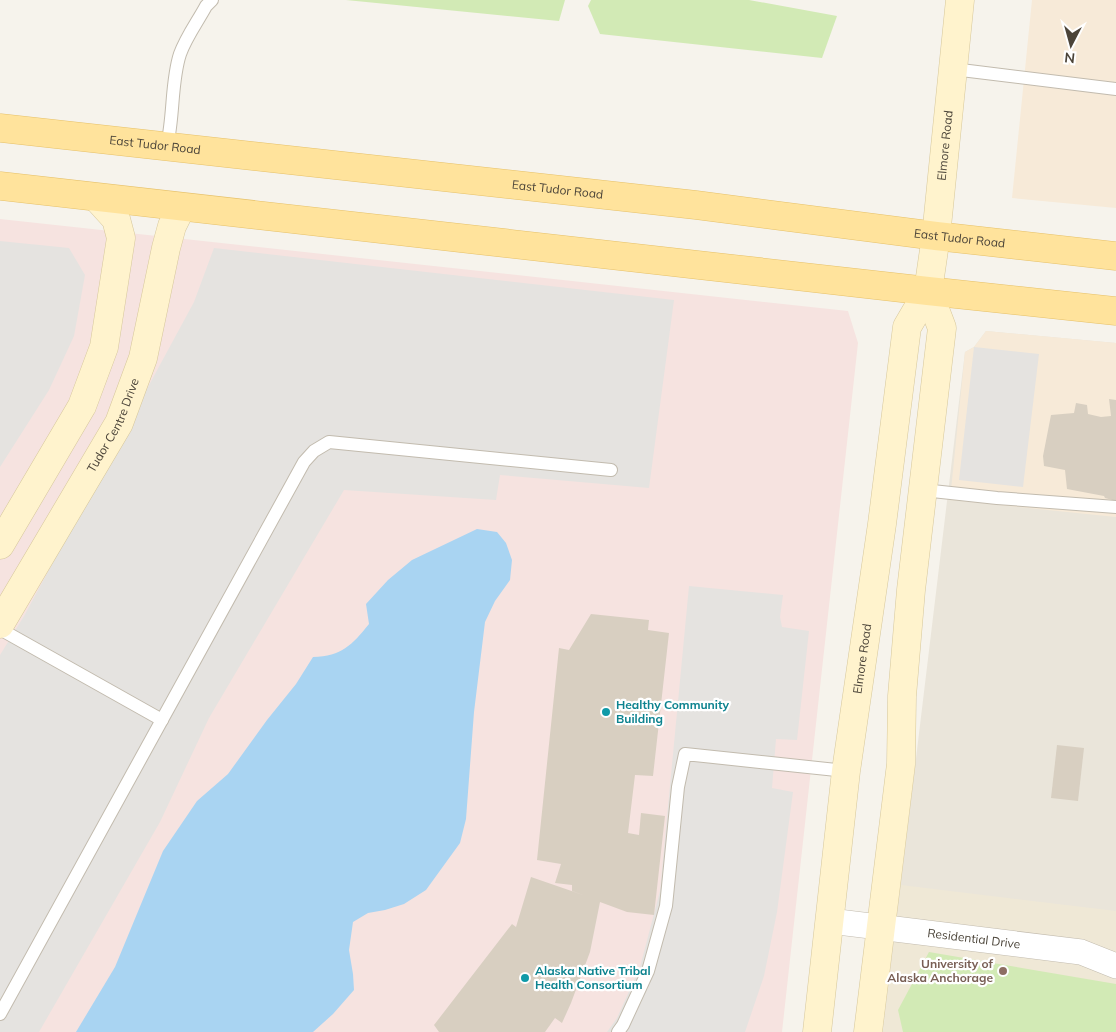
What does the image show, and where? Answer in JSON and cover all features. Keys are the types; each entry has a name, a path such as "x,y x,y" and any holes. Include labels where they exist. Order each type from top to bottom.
{"main road":[{"name":"Elmore Road","path":"817,1032 846,772 882,524 907,327 928,292 936,236 960,0"},
{"name":"East Tudor Road","path":"0,128 696,205 936,236 1116,256"},
{"path":"0,186 928,292 1116,311"},
{"path":"0,545 82,406 104,347 121,238 116,219 97,198"},
{"name":"Tudor Centre Drive","path":"0,624 119,423 143,358 166,248 172,226 181,208"},
{"name":"Elmore Road","path":"868,1032 901,764 902,696 911,590 942,328 928,292"}],"street":[{"name":"Residential Drive","path":"830,921 1081,952 1116,966"}],"lane":[{"path":"167,145 171,130 177,67 181,53 206,6 212,0"},
{"path":"953,69 1116,88"},
{"path":"0,1014 304,462 314,451 329,442 611,470"},
{"path":"923,490 1116,507"},
{"path":"0,630 162,720"},
{"path":"618,1032 648,971 666,906 678,787 685,754 846,772"}],"shaded area":[{"path":"1032,0 1116,0 1116,208 1012,198"},
{"path":"0,219 848,311 858,343 782,1032 0,1032"},
{"path":"0,241 69,248 85,275 74,336 49,390 0,467"},
{"path":"214,248 674,300 649,488 500,475 496,500 344,490 209,718 160,822 39,1032 0,1032 0,655 24,616 194,302"},
{"path":"986,331 1116,343 1116,1032 883,1032 965,352 974,347"},
{"path":"986,331 1116,343 1116,517 950,500 965,352 974,347"},
{"path":"974,347 1039,354 1023,487 959,480"},
{"path":"689,586 783,595 780,617 782,627 809,631 797,740 776,739 772,788 793,792 777,912 764,976 745,1032 607,1032 617,1018 640,967 660,891"},
{"name":"University of Alaska Anchorage","path":"901,885 1116,911 1116,1032 883,1032"}],"green space":[{"path":"346,0 565,0 559,21"},
{"path":"591,0 749,0 837,16 822,58 600,34 588,6"},
{"path":"929,952 1116,984 1116,1032 903,1032 898,1010"}],"water":[{"path":"477,529 497,532 506,543 512,560 510,580 495,601 485,622 474,712 466,819 460,843 426,890 404,904 368,913 353,922 349,950 354,990 333,1014 313,1032 76,1032 115,967 163,851 197,801 228,774 296,684 313,657 339,652 346,648 363,631 369,624 366,604 388,580 412,560"}],"building":[{"path":"1109,399 1116,400 1116,501 1104,496 1067,489 1065,470 1044,466 1043,456 1051,415 1074,413 1076,403 1087,405 1088,414 1101,417 1111,416"},
{"name":"Healthy Community Building","path":"591,614 649,620 648,630 669,633 653,776 635,775 628,833 639,835 641,813 665,816 654,915 627,912 600,902 590,952 562,1023 555,1018 545,1032 439,1032 434,1025 512,924 516,927 531,877 586,896 572,891 572,885 555,883 561,864 537,860 559,648 569,650"},
{"path":"1057,745 1084,748 1078,801 1051,798"}],"place":[{"name":"Healthy Community Building","path":"606,712"},
{"name":"University of Alaska Anchorage","path":"1003,971"},
{"name":"Alaska Native Tribal Health Consortium","path":"525,978"}]}
